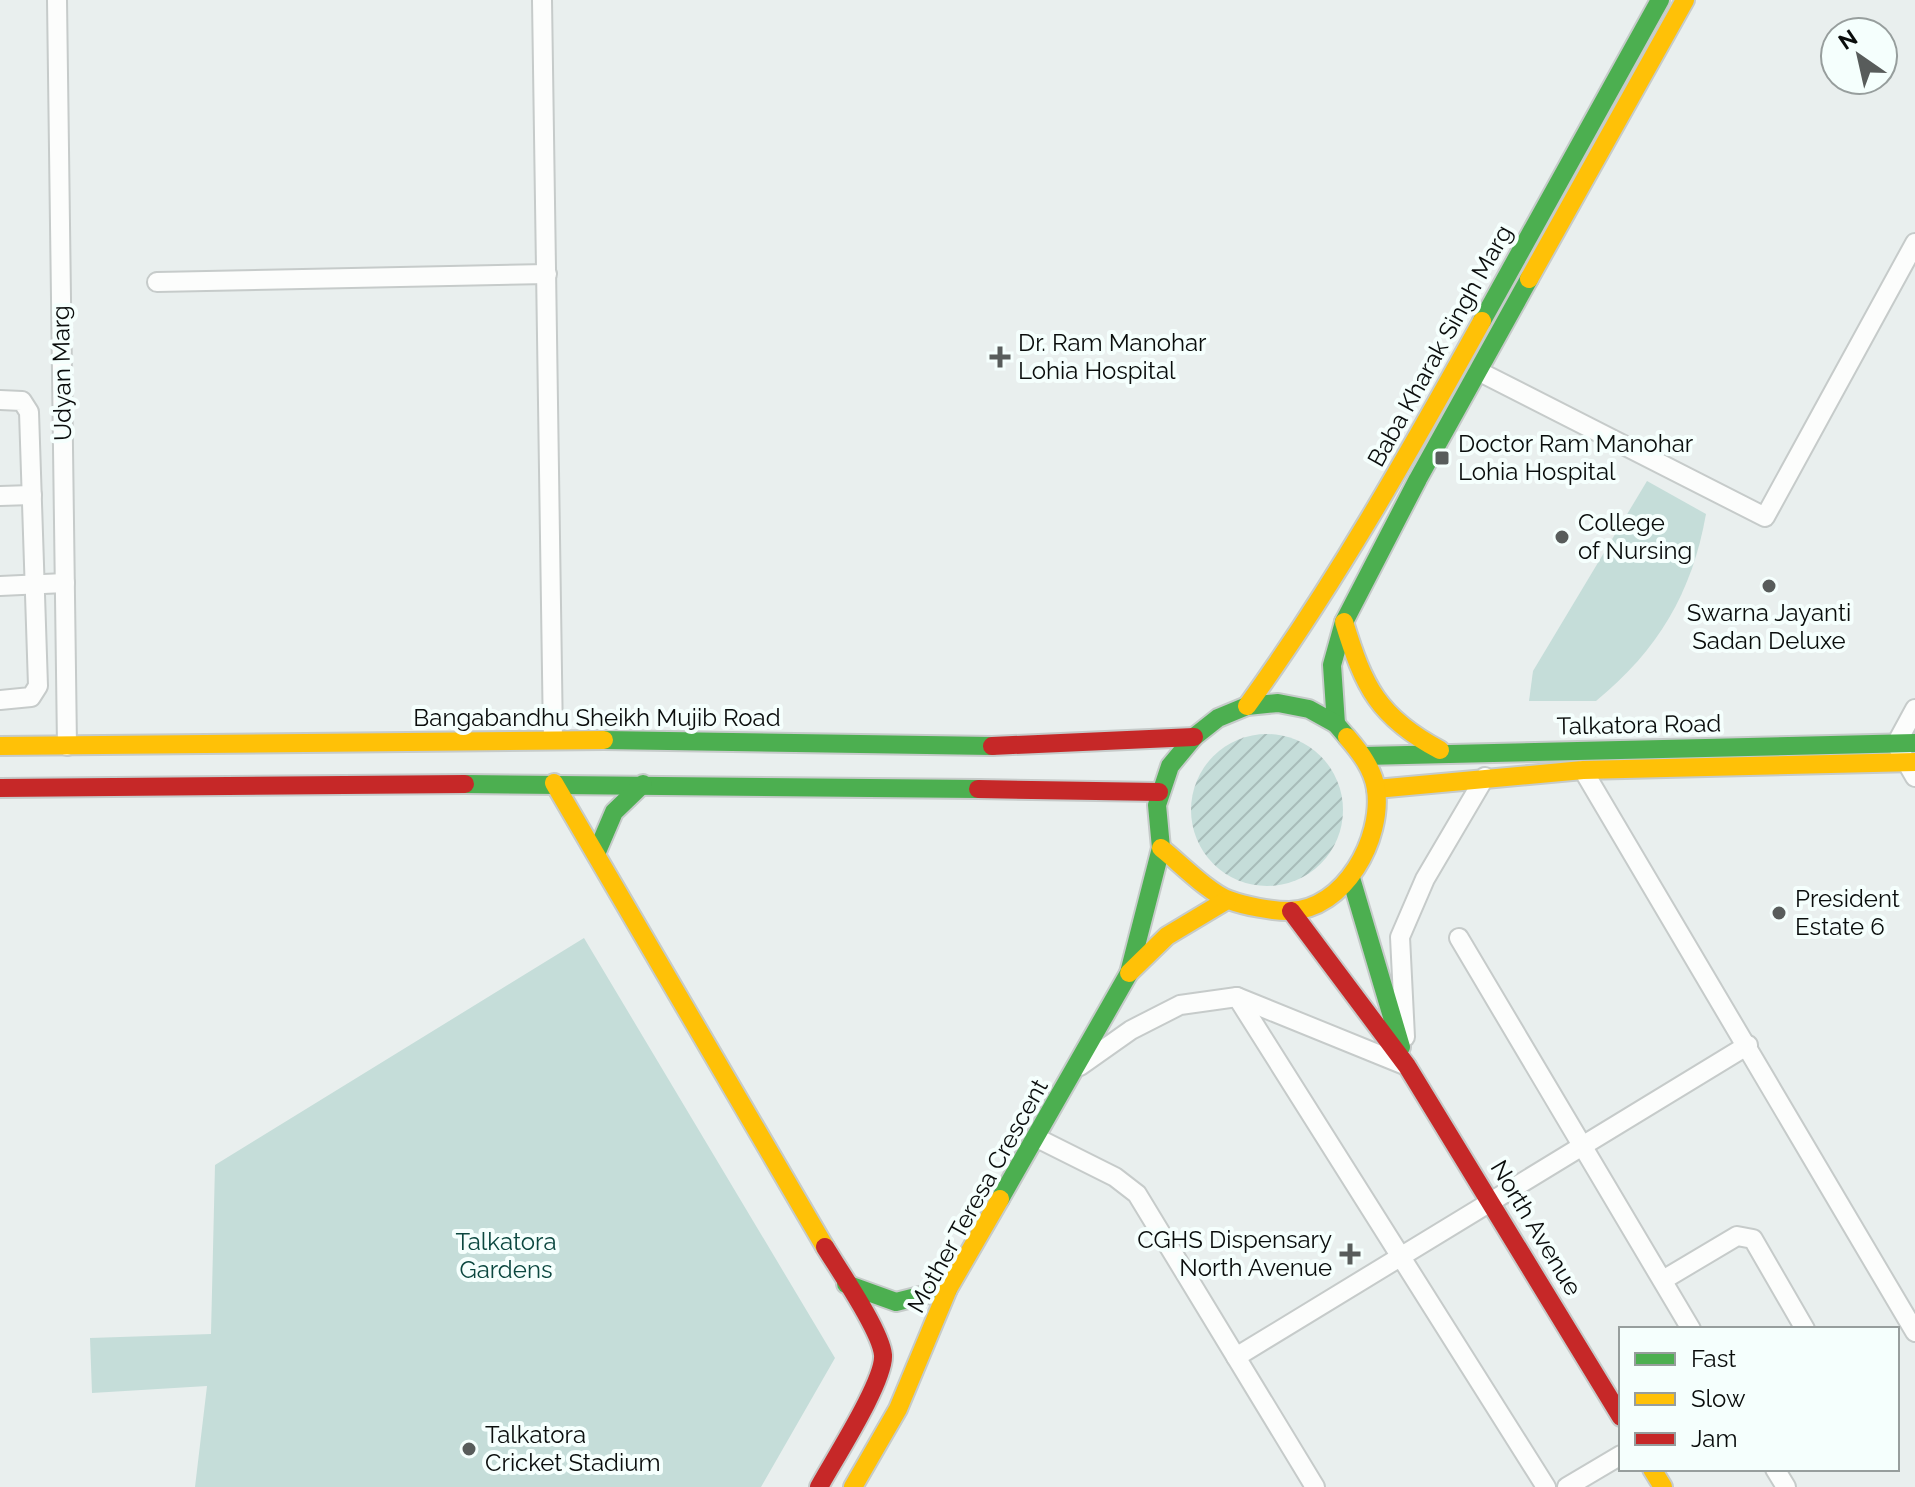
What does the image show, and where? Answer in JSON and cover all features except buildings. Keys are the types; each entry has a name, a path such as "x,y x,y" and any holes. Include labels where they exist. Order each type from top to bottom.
{"main road":[{"name":"Baba Kharak Singh Marg","path":"1247,706 1289,648 1398,472 1660,0"},
{"name":"Baba Kharak Singh Marg","path":"1336,724 1331,691 1332,665 1344,622 1478,371 1685,0"},
{"path":"1344,622 1376,705 1404,732 1443,752"},
{"path":"1278,703 1309,709 1336,724 1364,756 1376,789 1373,838 1351,878 1322,900 1291,911 1227,900 1161,848 1159,792 1170,766 1194,737 1218,718 1247,706 1278,703"},
{"name":"Bangabandhu Sheikh Mujib Road","path":"0,746 553,739 1010,744 1131,743 1194,737"},
{"name":"Talkatora Road","path":"1364,756 1915,743"},
{"name":"Talkatora Road","path":"1376,789 1583,770 1912,767"},
{"path":"0,788 554,783 1159,792"},
{"path":"554,783 846,1284 883,1355 877,1382 819,1487"},
{"path":"596,854 614,812 643,784"},
{"name":"Mother Teresa Crescent","path":"853,1487 898,1409 948,1289 1077,1069 1129,973 1161,848"},
{"name":"North Avenue","path":"1351,878 1407,1066"},
{"name":"Mother Teresa Crescent","path":"1129,973 1167,936 1227,900"},
{"name":"North Avenue","path":"1291,911 1407,1066 1619,1414"},
{"path":"846,1284 883,1303 916,1301 948,1289"}],"street":[{"name":"Udyan Marg","path":"57,0 67,746"},
{"path":"542,0 553,739"},
{"path":"1478,371 1765,517 1915,243"},
{"path":"157,282 547,274"},
{"path":"0,400 22,401 28,405 32,585 38,686 31,697 0,700"},
{"path":"0,496 32,495"},
{"path":"0,586 65,583"},
{"path":"1912,767 1896,744 1915,709"},
{"path":"1583,770 1915,1332"},
{"path":"1077,1069 1131,1030 1180,1005 1237,997 1407,1066 1400,937 1425,879 1485,777"},
{"path":"1459,938 1690,1327"},
{"path":"1237,997 1546,1487"},
{"path":"1236,1357 1748,1045"},
{"path":"1037,1138 1115,1177 1137,1194 1315,1487"},
{"path":"1663,1280 1737,1236 1745,1235 1753,1239 1804,1327"},
{"path":"1567,1487 1619,1456"}],"green space":[{"path":"1647,481 1706,514 1692,569 1669,618 1637,661 1596,701 1529,701 1533,671"},
{"path":"1267,734 1296,740 1321,756 1337,781 1343,810 1337,839 1321,864 1296,880 1267,886 1238,880 1213,864 1197,839 1191,810 1197,781 1213,756 1238,740"},
{"name":"Talkatora Gardens","path":"584,938 835,1358 761,1487 195,1487 207,1386 92,1393 90,1338 211,1334 215,1165"}],"traffic: fast":[{"path":"1482,321 1660,0"},
{"path":"1336,724 1332,665 1344,622 1418,479 1529,279"},
{"path":"1000,1199 1129,973 1161,848 1157,805 1170,766 1194,737 1218,718 1247,706 1278,703 1309,709 1336,724 1347,737"},
{"path":"604,740 992,746"},
{"path":"1364,756 1915,743"},
{"path":"465,784 978,789"},
{"path":"596,854 614,812 643,784"},
{"path":"1351,878 1401,1047"},
{"path":"846,1284 896,1302 948,1289"}],"traffic: slow":[{"path":"1529,279 1685,0"},
{"path":"1247,706 1341,565 1482,321"},
{"path":"1344,622 1359,665 1376,698 1402,725 1440,750"},
{"path":"1161,848 1212,891 1235,902 1289,911 1309,907 1327,898 1343,885 1356,868 1366,849 1377,808 1372,775 1347,737"},
{"path":"0,746 604,740"},
{"path":"1376,789 1583,770 1915,762"},
{"path":"554,783 825,1247"},
{"path":"1129,973 1167,936 1227,900"},
{"path":"853,1487 898,1409 948,1289 1000,1199"},
{"path":"1653,1471 1663,1487"}],"traffic: jam":[{"path":"992,746 1194,737"},
{"path":"0,788 465,784"},
{"path":"978,789 1159,792"},
{"path":"1291,911 1407,1066 1619,1414"},
{"path":"819,1487 876,1383 883,1355 867,1316 825,1247"}],"place":[{"name":"Dr. Ram Manohar Lohia Hospital","path":"1000,357"},
{"name":"Doctor Ram Manohar Lohia Hospital","path":"1442,458"},
{"name":"College of Nursing","path":"1562,537"},
{"name":"Swarna Jayanti Sadan Deluxe","path":"1769,586"},
{"name":"President Estate 6","path":"1779,913"},
{"name":"CGHS Dispensary North Avenue","path":"1350,1254"},
{"name":"Talkatora Cricket Stadium","path":"469,1449"}]}
